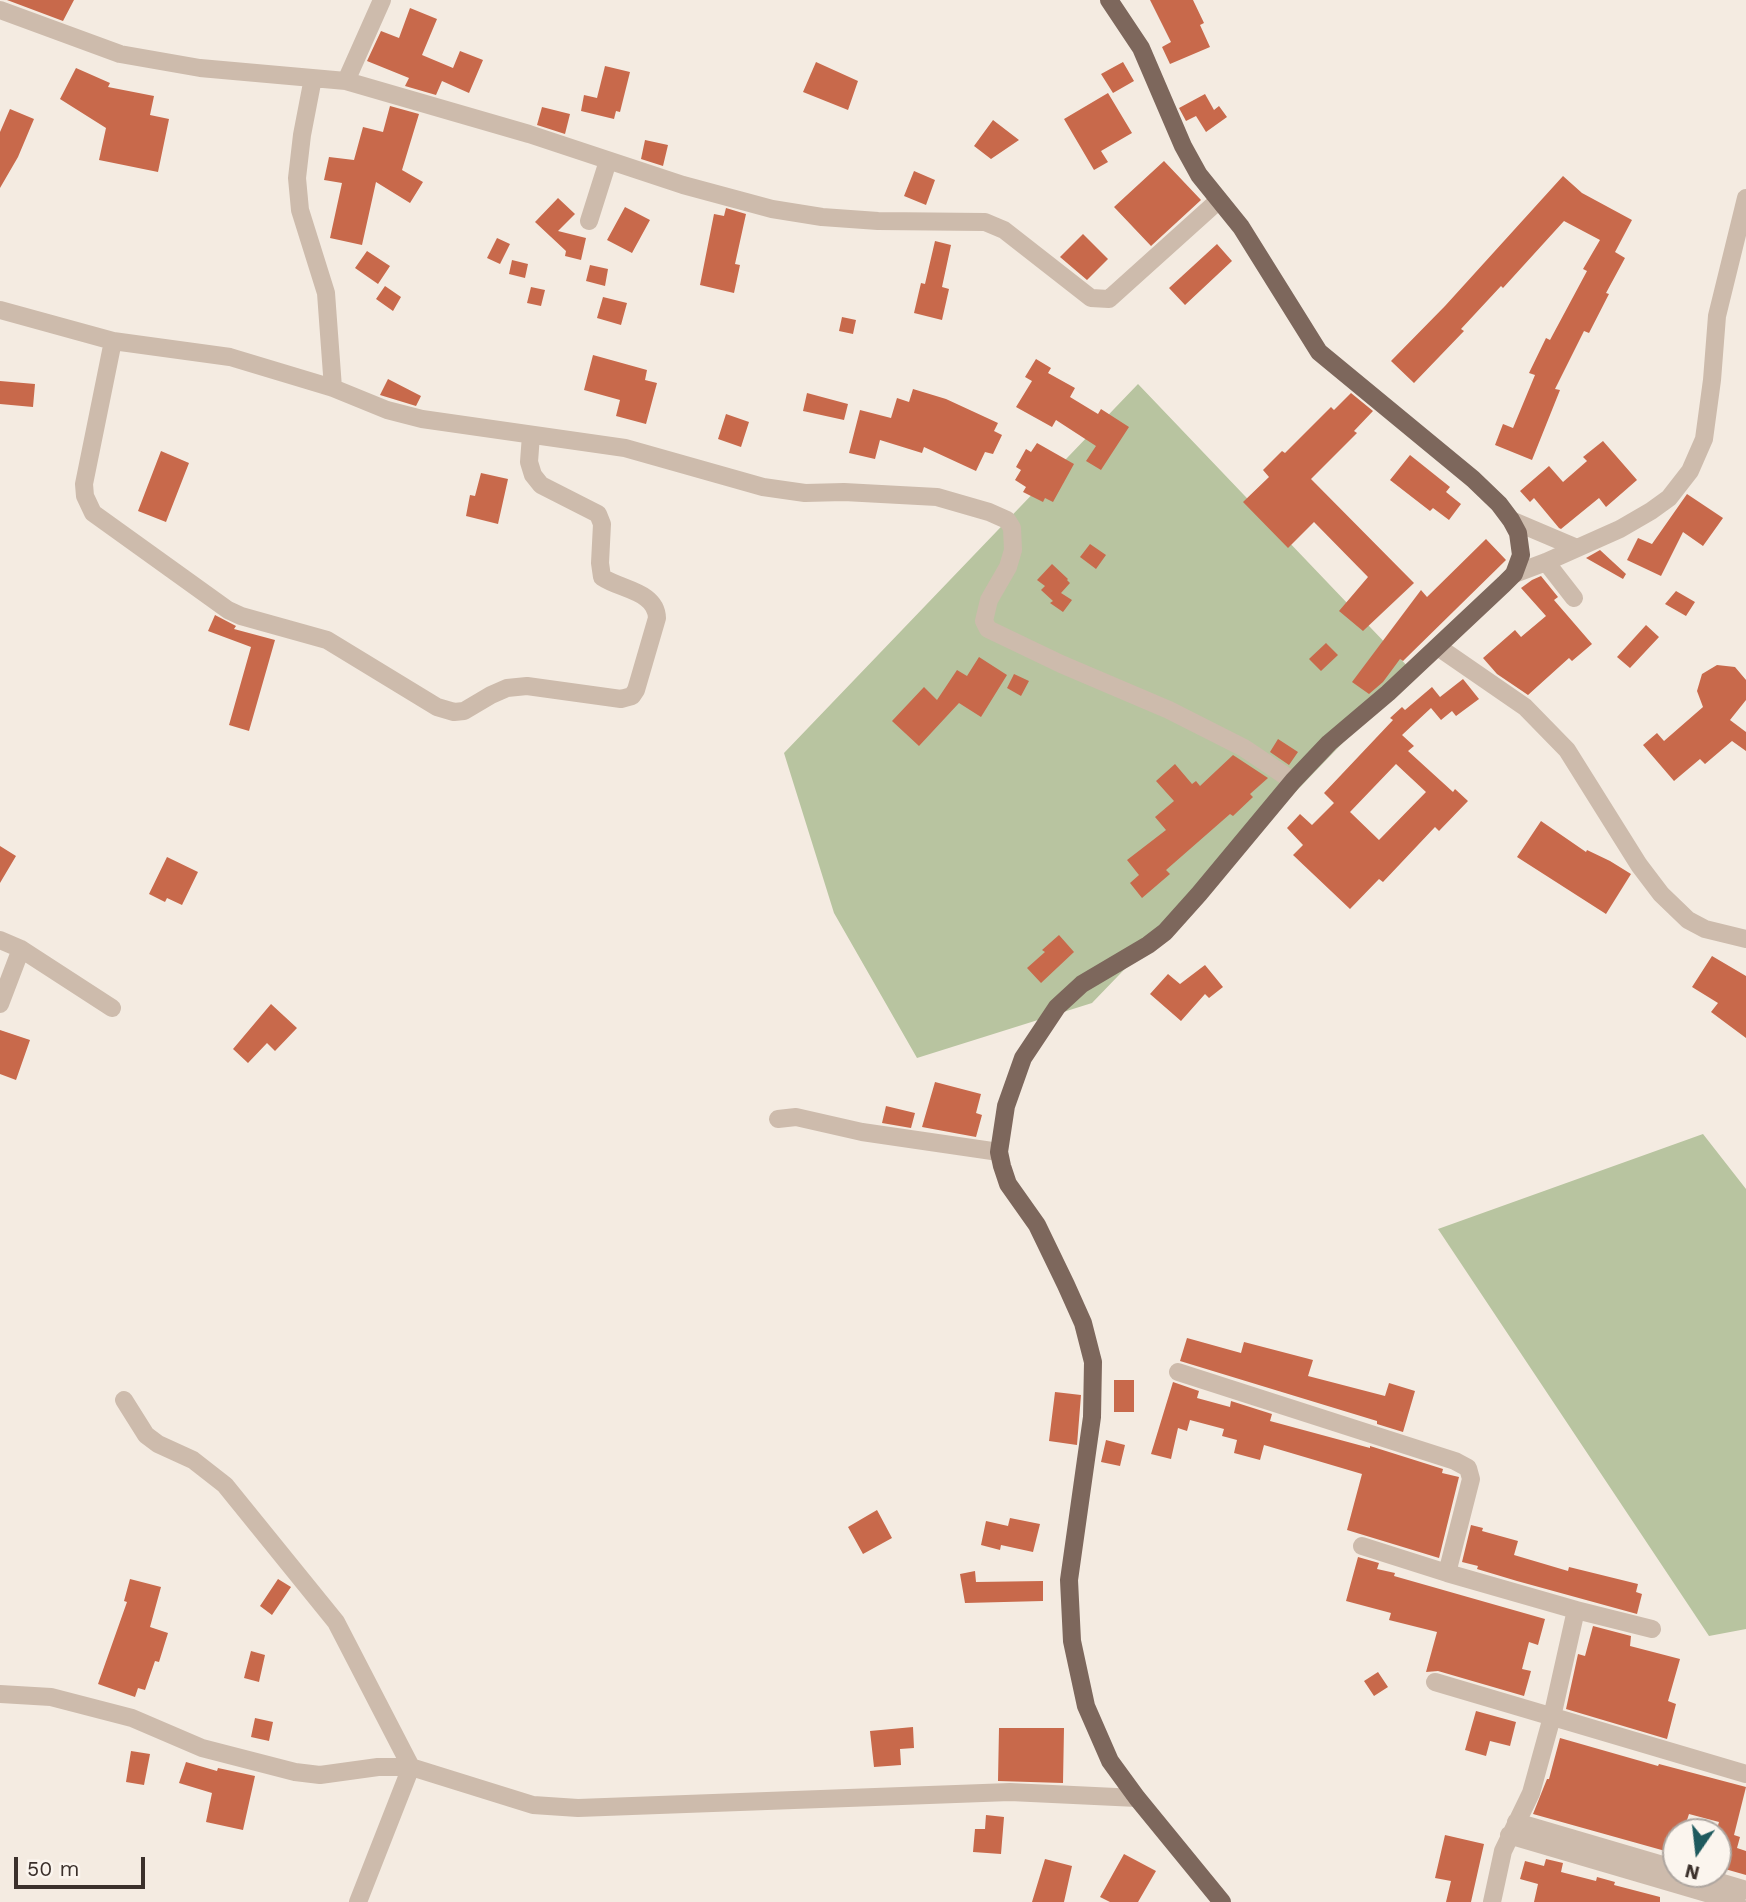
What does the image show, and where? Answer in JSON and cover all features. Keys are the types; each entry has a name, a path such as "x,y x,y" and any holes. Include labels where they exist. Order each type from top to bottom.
{"main road":[{"path":"1109,0 1141,48 1183,146 1199,175 1241,227 1319,352 1473,479 1499,504 1511,520 1520,541 1521,555 1514,574 1438,647 1329,743 1293,781 1165,932 1082,984 1056,1007 1023,1058 1006,1106 999,1152 1008,1184 1037,1225 1066,1284 1083,1323 1093,1362 1092,1417 1069,1580 1072,1641 1086,1706 1110,1760 1137,1798 1222,1902"}],"street":[{"path":"346,81 382,0"},
{"path":"0,9 120,54 200,68 346,81 772,209 822,217 878,221 985,222 1004,230 1091,298 1097,299 1109,299 1219,200"},
{"path":"313,78 297,178 300,211 326,293 333,388"},
{"path":"589,221 608,161"},
{"path":"1514,574 1620,529 1651,511 1668,498 1690,471 1704,439 1717,316 1746,198"},
{"path":"0,310 113,341 230,357 333,388 387,410 422,419 625,448 763,487 805,493 844,492 937,497 999,516 1007,520 1012,528 1013,550 1008,567 987,606 984,621 988,629 1061,664 1170,710 1244,748 1293,781"},
{"path":"113,341 85,484 85,496 93,513 228,610 327,640 437,707 454,712 464,710 507,688 527,686 621,699 632,696 653,630 656,609 651,600 602,577 602,524 598,514 541,485 533,475 529,462 531,435"},
{"path":"1511,520 1577,548"},
{"path":"1546,562 1574,598"},
{"path":"1438,647 1525,707 1567,750 1639,865 1679,912 1705,929 1746,939"},
{"path":"0,940 21,949 112,1008"},
{"path":"0,1004 21,949"},
{"path":"778,1119 796,1116 862,1132 999,1152"},
{"path":"1178,1372 1468,1468 1471,1479 1447,1573"},
{"path":"124,1400 146,1435 158,1444 193,1460 225,1485 336,1622 411,1767 358,1902"},
{"path":"1362,1546 1576,1611 1652,1629"},
{"path":"1492,1902 1503,1851 1531,1793 1552,1717 1576,1611"},
{"path":"1435,1682 1746,1774"},
{"path":"0,1694 51,1697 132,1718 202,1748 295,1772 320,1775 378,1767 411,1767 533,1804 578,1808 1010,1792 1137,1798"},
{"path":"1513,1829 1662,1866"},
{"path":"1513,1829 1737,1902"}],"green space":[{"path":"1138,384 1412,671 1092,1003 917,1058 834,913 784,753"},
{"path":"1703,1134 1746,1189 1746,1629 1709,1636 1438,1229"}],"building":[{"path":"7,0 74,0 63,21"},
{"path":"1150,0 1193,0 1204,23 1200,25 1210,47 1170,64 1162,47 1171,42"},
{"path":"410,8 437,19 422,55 453,68 460,51 483,60 469,93 442,81 436,95 405,86 409,78 367,61 381,31 399,38"},
{"path":"816,62 858,81 848,110 803,92"},
{"path":"1123,62 1134,81 1113,93 1101,74"},
{"path":"605,66 630,72 620,112 616,111 614,119 581,111 584,95 597,98"},
{"path":"76,68 110,83 108,87 154,96 150,115 169,119 158,172 99,160 106,128 60,99"},
{"path":"1108,93 1132,133 1101,151 1108,162 1094,170 1064,119"},
{"path":"1205,94 1214,110 1219,106 1227,117 1206,132 1196,116 1186,121 1179,108"},
{"path":"390,106 419,114 402,170 423,182 410,203 376,182 362,245 330,238 342,183 324,180 329,157 354,160 363,127 383,132"},
{"path":"542,107 570,114 565,134 537,125"},
{"path":"10,109 34,119 18,157 0,188 0,132"},
{"path":"993,120 1019,140 991,159 974,146"},
{"path":"645,140 668,145 663,166 641,159"},
{"path":"1164,161 1201,200 1151,246 1114,207"},
{"path":"914,171 935,180 926,205 904,196"},
{"path":"1563,176 1582,193 1632,220 1615,252 1625,258 1589,333 1584,331 1555,389 1560,390 1532,460 1495,445 1503,424 1513,428 1535,375 1529,373 1546,338 1550,340 1587,271 1583,269 1600,240 1564,221 1461,329 1464,331 1414,383 1391,361"},
{"path":"558,198 575,214 558,231 586,238 581,260 565,256 566,251 535,222"},
{"path":"625,207 650,220 632,253 607,240"},
{"path":"726,208 746,214 735,264 740,265 734,293 700,285 714,214 724,216"},
{"path":"1083,234 1108,259 1087,280 1060,257"},
{"path":"497,238 510,244 500,264 487,258"},
{"path":"935,241 951,245 942,287 949,289 942,320 914,313 921,283 925,284"},
{"path":"1217,244 1232,261 1185,305 1169,288"},
{"path":"367,251 390,266 378,284 355,268"},
{"path":"512,260 528,264 525,278 509,274"},
{"path":"590,265 608,269 605,286 586,281"},
{"path":"385,286 401,297 393,311 376,299"},
{"path":"531,287 545,290 541,306 527,303"},
{"path":"603,297 627,303 621,325 597,318"},
{"path":"842,317 856,320 853,334 839,331"},
{"path":"593,355 647,370 645,380 657,383 646,424 616,416 620,400 584,390"},
{"path":"1036,359 1051,368 1048,373 1075,388 1070,397 1098,414 1101,409 1129,427 1101,470 1086,461 1096,446 1056,420 1052,427 1016,407 1032,381 1025,377"},
{"path":"388,379 421,396 416,406 380,395"},
{"path":"0,381 35,384 33,407 0,404"},
{"path":"913,389 946,399 998,423 994,431 1002,435 993,454 985,452 976,471 924,447 922,453 880,440 875,459 849,453 860,410 891,418 897,398 909,402"},
{"path":"807,393 848,404 844,420 803,411"},
{"path":"1351,393 1373,411 1354,431 1357,433 1311,479 1414,583 1363,631 1339,611 1368,577 1314,522 1288,548 1243,502 1269,477 1263,470 1282,451 1285,453 1331,407 1334,410"},
{"path":"726,414 749,422 741,447 718,439"},
{"path":"1603,441 1637,480 1606,507 1599,498 1561,529 1534,498 1530,502 1520,491 1549,466 1563,482 1587,461 1583,457"},
{"path":"1037,443 1074,464 1053,502 1045,498 1043,502 1023,492 1026,487 1015,480 1021,470 1016,467 1026,449 1031,452"},
{"path":"161,451 189,463 166,522 138,511"},
{"path":"1410,455 1450,487 1446,492 1461,504 1449,520 1433,508 1430,511 1390,480"},
{"path":"481,473 508,479 498,524 466,516 470,495 475,496"},
{"path":"1687,494 1723,518 1703,546 1683,532 1661,576 1627,560 1638,538 1652,544"},
{"path":"1486,539 1506,560 1403,661 1400,659 1383,682 1369,694 1352,682 1421,590 1427,597"},
{"path":"1090,544 1106,555 1096,569 1080,557"},
{"path":"1600,550 1626,574 1623,579 1586,558"},
{"path":"1052,564 1070,583 1061,593 1072,600 1063,612 1050,603 1053,601 1041,590 1045,586 1037,580"},
{"path":"1541,576 1558,597 1554,600 1592,644 1572,661 1569,658 1528,695 1497,674 1483,658 1515,630 1521,637 1546,616 1521,588"},
{"path":"1676,591 1695,602 1686,616 1665,604"},
{"path":"215,615 236,626 234,629 275,640 249,731 229,725 251,647 208,631"},
{"path":"1646,625 1659,637 1630,668 1617,657"},
{"path":"1326,643 1338,655 1321,671 1309,659"},
{"path":"979,657 1007,675 981,717 959,703 919,746 892,721 924,687 937,700 957,670 967,676"},
{"path":"1717,665 1735,667 1746,680 1746,700 1730,720 1746,732 1746,751 1732,741 1705,764 1700,759 1674,781 1643,745 1657,733 1664,741 1703,707 1697,691 1702,674"},
{"path":"1014,674 1029,681 1021,696 1007,688"},
{"path":"1463,679 1479,699 1456,716 1452,711 1441,720 1431,708 1402,735 1414,746 1408,751 1453,792 1455,789 1468,801 1439,831 1435,827 1383,882 1379,879 1350,909 1293,855 1303,845 1287,828 1300,814 1312,825 1334,803 1324,793 1402,707 1405,710 1432,687 1440,697","holes":["1396,764 1426,792 1379,840 1350,812"]},
{"path":"1278,739 1298,752 1289,765 1270,752"},
{"path":"1233,755 1268,778 1250,794 1253,797 1233,816 1230,814 1166,870 1170,874 1142,898 1130,883 1139,875 1127,860 1166,830 1155,817 1174,801 1156,781 1175,764 1192,784 1196,781 1200,786"},
{"path":"1541,821 1586,852 1587,850 1610,861 1631,874 1606,914 1517,857"},
{"path":"0,846 16,856 0,883"},
{"path":"167,857 198,872 182,905 167,898 165,902 149,894"},
{"path":"1059,935 1074,952 1041,983 1027,968"},
{"path":"1712,956 1746,976 1746,1038 1711,1012 1718,1003 1692,987"},
{"path":"1205,965 1223,987 1209,998 1205,994 1181,1021 1150,994 1168,974 1180,984"},
{"path":"271,1004 297,1028 275,1051 267,1043 248,1063 233,1049"},
{"path":"0,1030 30,1040 16,1080 0,1074"},
{"path":"935,1082 981,1094 976,1113 982,1115 976,1137 922,1127"},
{"path":"886,1106 915,1113 911,1128 882,1123"},
{"path":"1187,1338 1241,1353 1244,1342 1313,1360 1308,1376 1385,1396 1389,1383 1415,1391 1403,1432 1377,1424 1377,1421 1180,1361"},
{"path":"1114,1380 1134,1380 1134,1412 1114,1412"},
{"path":"1173,1382 1199,1391 1197,1398 1230,1407 1231,1401 1272,1414 1270,1421 1370,1446 1443,1469 1442,1473 1459,1477 1439,1558 1347,1530 1362,1474 1264,1445 1260,1460 1234,1453 1237,1440 1222,1436 1224,1429 1190,1420 1187,1431 1178,1428 1171,1459 1151,1454"},
{"path":"1055,1392 1081,1395 1077,1445 1049,1441"},
{"path":"1106,1440 1125,1445 1120,1466 1101,1462"},
{"path":"877,1510 892,1538 863,1554 848,1527"},
{"path":"1010,1518 1040,1524 1033,1552 1001,1545 1000,1550 981,1545 986,1521 1008,1526"},
{"path":"1471,1525 1483,1528 1482,1531 1518,1541 1514,1555 1568,1571 1569,1567 1638,1584 1636,1592 1642,1594 1637,1614 1517,1581 1462,1562"},
{"path":"1358,1557 1379,1563 1377,1569 1395,1573 1394,1576 1545,1619 1538,1645 1529,1642 1522,1669 1531,1671 1524,1696 1438,1671 1426,1672 1437,1632 1389,1620 1391,1613 1346,1601"},
{"path":"975,1571 976,1582 1043,1581 1043,1601 965,1603 960,1574"},
{"path":"130,1579 161,1587 150,1627 168,1633 159,1662 155,1661 145,1690 138,1688 135,1697 98,1684 127,1602 124,1601"},
{"path":"278,1579 291,1587 272,1615 260,1606"},
{"path":"1593,1626 1631,1636 1630,1646 1680,1659 1668,1701 1676,1704 1667,1739 1566,1709 1578,1654 1585,1656"},
{"path":"251,1651 265,1655 259,1682 244,1678"},
{"path":"1378,1672 1388,1687 1374,1696 1364,1681"},
{"path":"1476,1711 1516,1722 1510,1746 1490,1741 1486,1756 1465,1750"},
{"path":"255,1718 273,1722 269,1741 251,1737"},
{"path":"913,1727 914,1748 900,1749 901,1765 874,1767 870,1731"},
{"path":"999,1728 1064,1728 1063,1783 998,1781"},
{"path":"1560,1738 1658,1766 1659,1764 1746,1787 1734,1835 1740,1837 1737,1848 1746,1851 1746,1875 1732,1871 1732,1818 1704,1818 1689,1814 1688,1818 1662,1818 1662,1850 1533,1814 1549,1779"},
{"path":"131,1751 150,1754 144,1785 126,1782"},
{"path":"186,1762 217,1771 218,1768 255,1776 243,1830 206,1822 212,1793 179,1783"},
{"path":"986,1815 1004,1817 1001,1854 973,1852 975,1829 985,1829"},
{"path":"1445,1835 1484,1844 1471,1902 1446,1902 1451,1881 1435,1878"},
{"path":"1124,1854 1156,1871 1138,1902 1110,1902 1100,1897"},
{"path":"1045,1859 1072,1866 1064,1902 1032,1902"},
{"path":"1546,1859 1563,1863 1561,1872 1596,1881 1597,1877 1615,1882 1614,1885 1660,1897 1660,1902 1534,1902 1538,1884 1520,1879 1525,1861 1544,1866"}]}
